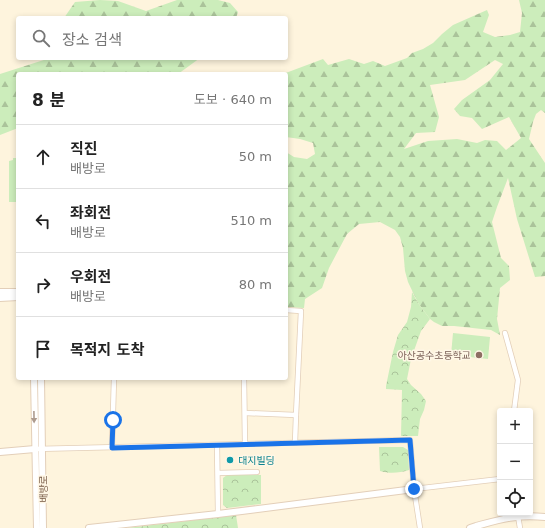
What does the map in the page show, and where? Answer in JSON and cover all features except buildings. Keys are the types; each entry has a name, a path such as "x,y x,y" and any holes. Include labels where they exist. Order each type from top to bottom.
{"street":[{"path":"0,292 16,292"},
{"path":"0,298 16,297"},
{"path":"288,310 301,311 295,443"},
{"path":"505,333 518,380 514,408"},
{"name":"배방로","path":"34,380 36,528"},
{"name":"배방로","path":"41,380 43,528"},
{"path":"112,448 114,380"},
{"path":"244,380 245,444"},
{"path":"245,413 296,415"},
{"path":"0,452 35,449 410,440 414,489 420,528"},
{"path":"217,445 218,514"},
{"path":"218,472 257,472"},
{"path":"89,528 218,514 497,479"},
{"path":"470,528 518,516 520,528"},
{"path":"530,516 545,517"}],"green space":[{"path":"100,0 118,1 146,11 177,0 218,0 230,3 238,12 237,16 65,16 75,2"},
{"path":"519,0 545,0 545,113 541,110 536,114 529,139 545,163 545,276 535,277 517,219 508,178 492,222 501,258 509,266 510,280 500,288 497,319 500,335 491,330 442,326 430,319 418,303 408,282 400,237 395,230 380,222 359,224 347,234 329,268 322,288 305,299 304,308 288,307 288,153 294,157 307,159 315,154 313,143 288,137 288,72 323,59 328,65 349,59 364,64 373,61 385,66 407,58 412,53 433,43 453,25 487,10 489,15 483,32 495,37 520,32 522,13","holes":["495,60 503,64 490,80 462,100 454,109 460,116 472,118 482,129 509,117 521,138 506,150 497,141 485,140 477,143 457,139 428,141 404,149 416,133 435,132 439,117 430,85 465,80"]},
{"path":"44,60 197,60 181,72 16,72 16,129 0,135 0,74"},
{"path":"13,158 16,158 16,202 9,202 9,161 13,160"},
{"path":"412,292 430,319 421,331 411,359 407,379 426,401 420,419 418,436 401,436 402,390 386,389 386,386 398,335 407,322 411,307"},
{"path":"453,333 490,337 488,359 451,355"},
{"path":"379,447 403,447 408,450 409,470 394,473 380,471"},
{"path":"227,475 261,475 261,504 227,508 223,505 223,478"},
{"path":"236,515 238,528 127,528"}],"place":[{"name":"아산공수초등학교","path":"479,355"},
{"name":"대지빌딩","path":"230,460"}],"route":[{"path":"113,420 112,448 410,440 414,489"}]}
